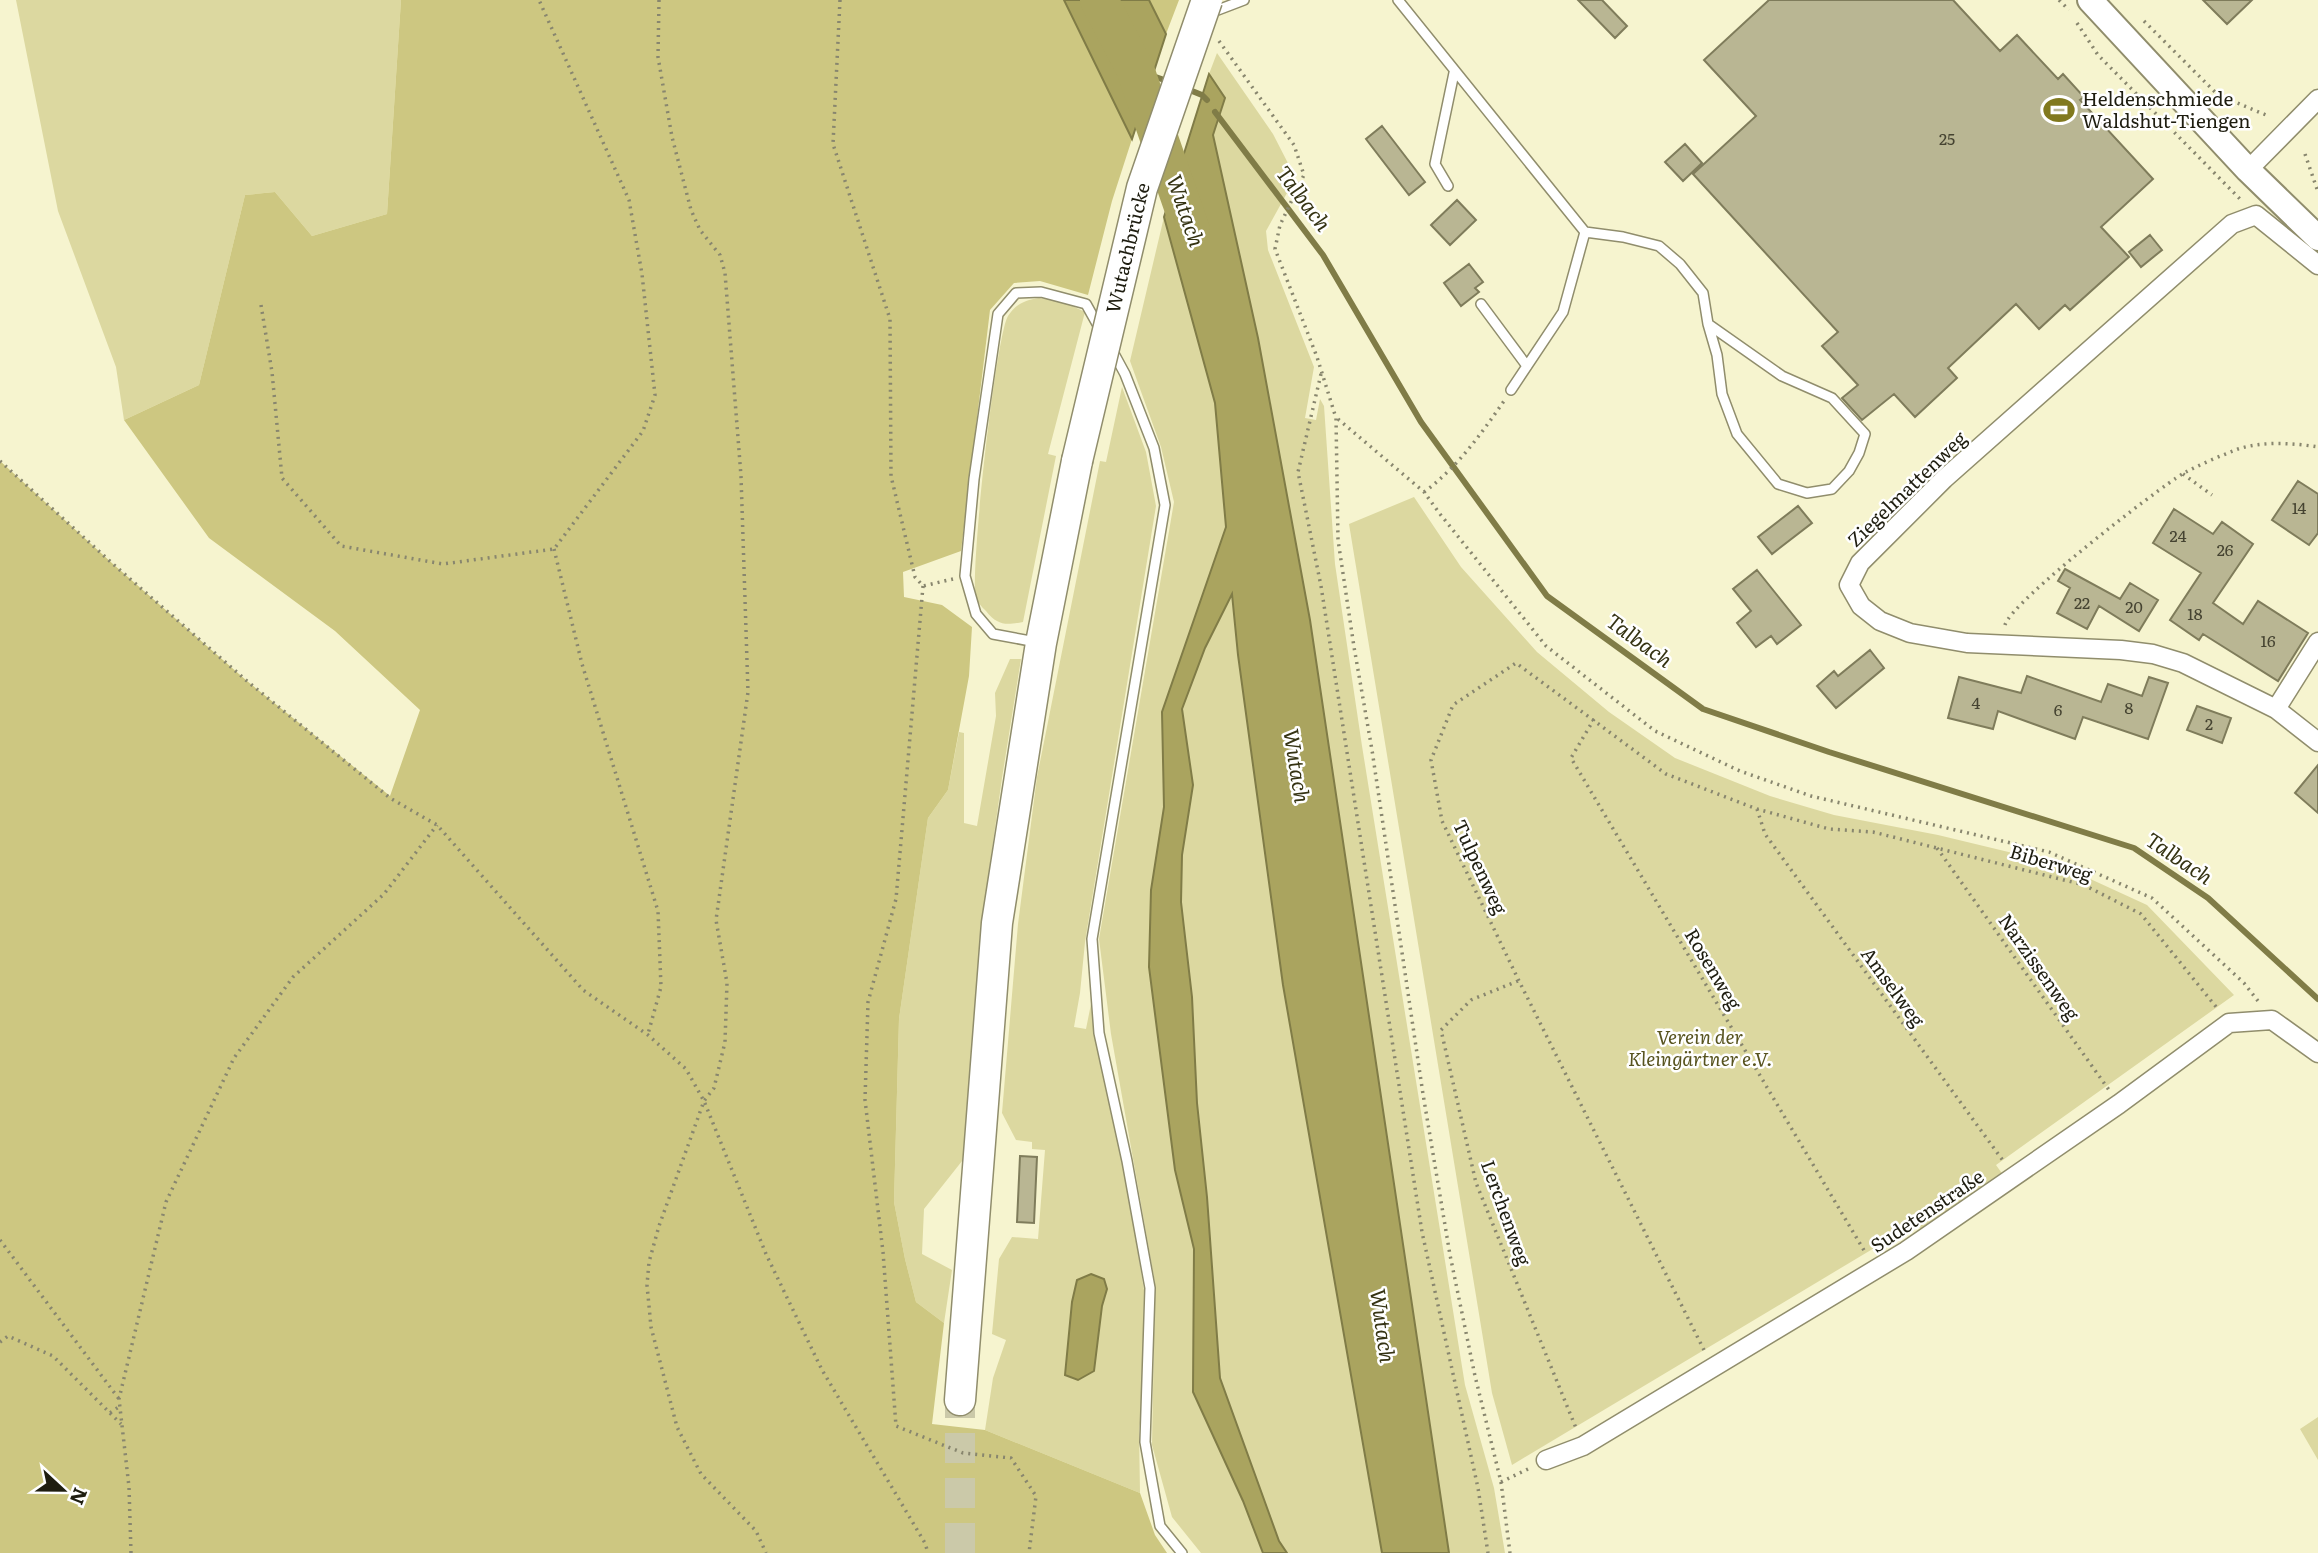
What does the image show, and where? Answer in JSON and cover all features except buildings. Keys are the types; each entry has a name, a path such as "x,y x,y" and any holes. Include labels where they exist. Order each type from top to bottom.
{"highway":[{"name":"Wutachbrücke","path":"960,1400 997,923 1041,643 1077,461 1142,188 1203,8"}],"main road":[{"path":"2090,0 2248,170 2318,238"}],"street":[{"path":"2248,170 2318,99"},
{"path":"2256,215 2318,265"},
{"name":"Ziegelmattenweg","path":"2256,215 2232,224 1944,480 1860,564 1849,585 1861,606 1880,621 1910,633 1967,643 2121,650 2153,654 2183,663 2276,709 2318,742"},
{"path":"2276,709 2318,642"},
{"path":"2229,1023 2272,1020 2318,1053"},
{"name":"Sudetenstraße","path":"1546,1460 1583,1446 1876,1270 2015,1177 2229,1023"}],"lane":[{"path":"1203,8 1244,0"},
{"path":"1398,0 1584,232 1623,237 1659,246 1680,264 1703,293 1708,324 1717,355 1722,394 1737,434 1778,484 1807,493 1832,489 1849,471 1859,453 1865,433 1832,398 1782,376 1708,324"},
{"path":"1448,186 1436,164 1454,72"},
{"path":"1511,390 1563,312 1584,232"},
{"path":"1041,643 993,634 976,614 965,576 974,480 999,314 1016,293 1041,292 1086,304 1130,386 1154,448 1165,505 1092,939 1099,1033 1127,1161 1150,1287 1146,1442 1160,1525 1182,1553"},
{"path":"1481,304 1527,366"}],"path":[{"path":"261,305 272,372 282,478 341,546 443,564 554,549 643,431 655,395 642,274 629,200 540,0"},
{"path":"659,0 658,57 672,137 691,210 700,230 720,255 725,273 744,526 748,692 716,920 727,983 725,1042 714,1088 704,1101 659,1226 649,1262 647,1285 651,1327 677,1427 701,1474 756,1531 766,1553"},
{"path":"839,0 833,144 890,319 891,476 915,577 923,586 895,898 868,1002 865,1100 883,1252 896,1426 963,1453 1011,1458 1037,1496 1029,1553"},
{"path":"2059,0 2068,9 2098,55 2256,215"},
{"path":"2142,19 2218,94 2266,116"},
{"path":"1243,74 1294,145 1304,175 1280,225 1275,249 1293,289 1336,418 1338,540 1354,647 1373,750 1423,1094 1450,1255 1475,1376 1501,1482 1510,1553"},
{"path":"2305,154 2318,192"},
{"path":"1321,372 1298,472 1321,586 1422,1232 1478,1488 1488,1553"},
{"path":"1424,492 1438,482 1475,442 1511,390"},
{"path":"1336,418 1424,492 1546,646 1655,731 1740,771 1811,796 2049,852 2152,898 2244,983 2272,1020"},
{"path":"2000,644 2006,620 2018,606 2141,504 2183,474 2211,459 2242,448 2267,444 2318,447"},
{"path":"0,461 247,681 390,798 437,825 583,990 648,1035 686,1069 704,1101 766,1254 822,1370 925,1543 928,1553"},
{"path":"2183,474 2212,495"},
{"path":"554,549 582,664 658,911 661,987 648,1035"},
{"path":"923,586 965,576"},
{"name":"Tulpenweg","path":"1713,1368 1442,821 1431,760 1453,705 1516,663 1666,774 1757,809 1829,829 1873,832 1936,846"},
{"name":"Rosenweg","path":"1594,719 1571,758 1876,1270"},
{"name":"Amselweg","path":"1757,809 1765,834 2015,1177"},
{"path":"131,1553 129,1487 120,1399 166,1202 234,1058 293,977 384,894 437,825"},
{"name":"Biberweg","path":"1936,846 2084,885 2141,914 2229,1023"},
{"name":"Narzissenweg","path":"1936,846 2119,1104"},
{"name":"Lerchenweg","path":"1519,981 1471,1000 1441,1030 1476,1183 1583,1446"},
{"path":"0,1240 120,1399"},
{"path":"0,1342 8,1336 53,1356 121,1424"},
{"path":"110,1413 120,1406"},
{"path":"1501,1482 1546,1460"}],"green space":[{"path":"16,0 401,0 387,214 312,236 275,192 245,195 199,385 124,420 116,367 58,211"},
{"path":"1217,53 1273,134 1292,171 1292,184 1266,231 1268,250 1314,367 1305,418 1316,420 1320,399 1324,406 1335,564 1362,746 1465,1385 1494,1488 1505,1553 1449,1553 1310,620 1258,338 1213,135 1225,98 1209,74"},
{"path":"1164,217 1215,403 1226,527 1162,712 1164,807 1151,890 1149,967 1175,1170 1194,1249 1193,1392 1243,1501 1263,1553 1201,1553 1172,1517 1152,1445 1155,1283 1111,1034 1099,939 1174,502 1161,447 1130,361"},
{"path":"1039,298 1062,301 1085,312 1048,454 1056,456 1023,622 1007,624 994,619 976,598 976,548 980,505 1003,333 1008,316 1014,308 1025,301"},
{"path":"1122,387 1146,452 1156,506 1085,942 1074,1027 1086,1029 1091,1004 1095,1036 1124,1168 1144,1290 1142,1409 1139,1430 1140,1493 985,1430 993,1378 1006,1340 992,1334 999,1259 1012,1237 1038,1239 1045,1150 1032,1149 1032,1142 1016,1140 1002,1113 1018,924 1037,777 1100,461 1106,462","holes":["1077,1280 1107,1289 1102,1306 1065,1375 1072,1302"]},
{"name":"Verein der Kleingärtner e.V.","path":"1414,497 1461,567 1537,652 1609,712 1675,758 1770,796 1834,815 1938,835 2021,855 2086,877 2147,905 2234,995 1996,1165 2006,1179 1925,1236 1916,1223 1512,1465 1492,1393 1349,524"},
{"path":"1232,592 1238,655 1283,985 1382,1553 1287,1553 1279,1541 1220,1378 1207,1197 1197,1103 1192,997 1181,902 1182,709 1205,648"},
{"path":"1010,659 1021,659 982,921 966,1156 924,1209 922,1254 952,1270 944,1323 916,1302 894,1202 899,1019 928,818 948,790 959,732 964,733 964,823 977,826 996,716 995,693"},
{"path":"2318,1417 2318,1460 2300,1429"}],"shaded area":[{"path":"401,0 1064,0 1132,139 1112,201 1088,295 1040,281 1014,283 990,310 961,551 903,572 904,597 942,605 972,627 969,676 948,790 928,818 899,1019 894,1202 916,1302 944,1323 932,1424 985,1430 1140,1493 1155,1535 1167,1553 0,1553 0,461 247,681 390,796 420,710 335,631 209,538 124,420 199,385 245,195 275,192 312,236 387,214"},
{"path":"1149,0 1179,0 1166,34"}],"water":[{"path":"1064,0 1149,0 1166,34 1132,139"},
{"path":"1209,74 1225,98 1213,135 1258,338 1310,620 1449,1553 1382,1553 1283,985 1232,594 1205,648 1182,709 1193,785 1182,855 1181,902 1192,997 1197,1103 1207,1197 1220,1378 1279,1541 1287,1553 1263,1553 1243,1501 1193,1392 1194,1249 1175,1170 1149,967 1151,890 1164,807 1162,712 1226,527 1215,403 1164,217"},
{"path":"1091,1274 1104,1279 1107,1289 1102,1306 1094,1371 1078,1380 1065,1375 1072,1302 1077,1280"}],"waterway":[{"name":"Wutach","path":"1099,0 1135,69 1191,230"},
{"name":"Talbach","path":"1147,74 1170,82"},
{"name":"Talbach","path":"1187,89 1207,100"},
{"name":"Talbach","path":"1215,112 1323,255 1421,422 1547,596 1703,709 1829,752 2134,848 2208,898 2318,999"}],"tunnel":[{"path":"960,1400 960,1553"}],"place":[{"name":"Heldenschmiede Waldshut-Tiengen","path":"2059,110"}]}
